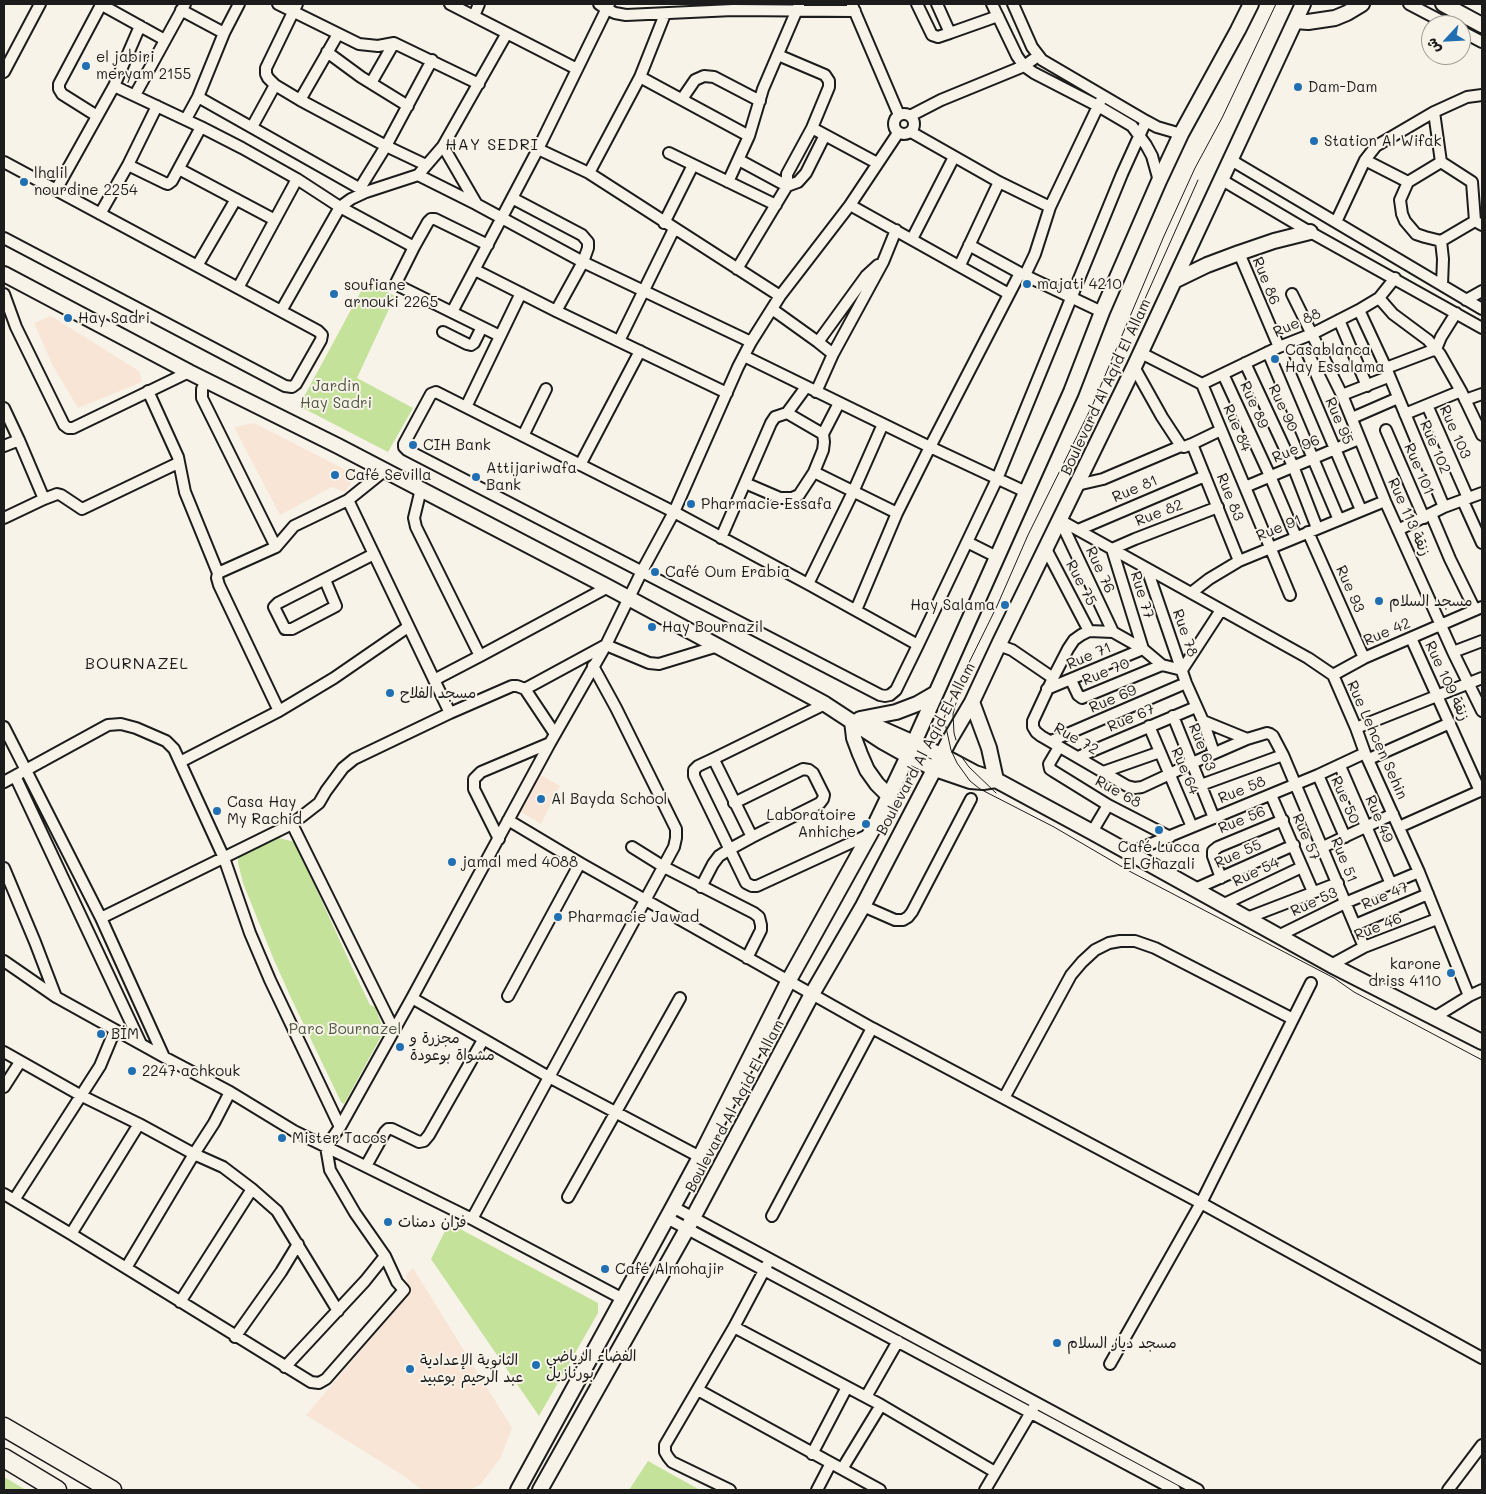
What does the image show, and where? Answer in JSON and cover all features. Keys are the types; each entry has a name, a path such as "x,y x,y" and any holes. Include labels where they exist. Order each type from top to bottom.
{"highway":[{"path":"4,1427 112,1490"},
{"path":"4,1458 57,1490"}],"main road":[{"name":"Boulevard Al Aqid El Allam","path":"518,1490 700,1157 789,980 889,796 1071,392 1102,312 1159,182 1181,134 1251,4"},
{"name":"Boulevard Al Aqid El Allam","path":"540,1490 690,1224 812,994 863,906 972,702 998,644 1134,367 1303,4"},
{"path":"1294,21 1308,22 1335,18 1362,4"},
{"path":"1443,4 1482,25"},
{"path":"1174,281 1207,265 1239,253 1274,241 1310,232"},
{"path":"4,274 189,372 332,443 608,587 825,704 883,742 942,756 975,773 996,780 1278,936 1482,1042"},
{"path":"852,721 896,712 936,693"},
{"path":"972,702 984,732 996,780"},
{"path":"852,721 854,738 867,770 889,796"},
{"path":"911,750 935,769 970,781 996,780"}],"street":[{"path":"4,72 40,4"},
{"path":"97,116 62,94 59,89 100,4 165,40"},
{"path":"186,119 198,97 224,33 240,4"},
{"path":"278,4 295,8 338,34 359,44 378,46 394,44 432,60 479,84"},
{"path":"450,4 577,69"},
{"path":"474,16 480,4"},
{"path":"917,4 932,35 938,37 998,16"},
{"path":"937,4 950,33"},
{"path":"992,4 1017,56 1024,66 1124,120 1139,134 1152,156 1159,182"},
{"path":"1013,4 1032,47 1047,64 1157,127 1181,134"},
{"path":"1409,4 1430,15"},
{"path":"452,312 538,149 605,6 615,13 626,15 798,7 853,7 905,115 913,119 914,123 911,132 905,135 895,130 894,120 905,115 941,100 1024,66 1038,56"},
{"path":"135,96 183,7 224,33"},
{"path":"728,182 749,136 763,89 798,7"},
{"path":"295,8 266,68 268,78 275,85 300,100 426,165"},
{"path":"589,173 640,77 666,14"},
{"path":"56,190 114,86 140,26"},
{"path":"281,311 340,207 363,190 418,174 443,146 507,33"},
{"path":"300,100 338,34"},
{"path":"371,83 394,44"},
{"path":"327,52 408,106"},
{"path":"737,269 787,186 787,174 812,128 828,87 825,75 778,55"},
{"path":"363,190 432,60"},
{"path":"682,99 695,80 704,76 714,77 760,101"},
{"path":"640,77 749,136"},
{"path":"252,127 275,85"},
{"path":"114,86 201,127 297,179 340,207 414,247"},
{"path":"1336,222 1365,160 1376,146 1434,112 1467,96 1482,95"},
{"path":"856,610 897,514 930,447 1010,294 1036,254 1050,207 1103,96"},
{"path":"198,97 363,190"},
{"path":"100,214 128,165 157,106"},
{"path":"1434,112 1441,162 1472,182 1479,223 1441,241 1416,234 1405,221 1400,200 1408,182 1441,162"},
{"path":"918,645 674,512 433,392 404,444 407,450 880,695 890,695 896,690 918,645 968,542 997,479 1146,121"},
{"path":"128,165 168,184 179,169 201,127"},
{"path":"812,128 878,163"},
{"path":"911,132 999,182 1050,207"},
{"path":"4,1194 311,1382 319,1383 326,1379 404,1290 385,1256 355,1214 330,1170 326,1147 340,1127 412,998 552,738 606,645 642,571 674,512 751,342 780,296 850,204 898,133"},
{"path":"738,160 787,186 798,182 806,173 825,135"},
{"path":"443,146 476,204"},
{"path":"538,149 589,173 780,296"},
{"path":"669,153 776,205"},
{"path":"912,239 954,156"},
{"path":"1232,160 1245,170 1482,309"},
{"path":"1365,160 1408,182"},
{"path":"4,162 318,331 322,334 321,340 296,384 292,387 285,386 4,238"},
{"path":"664,223 693,165"},
{"path":"179,169 275,220"},
{"path":"418,174 583,262 751,342"},
{"path":"1472,182 1482,176"},
{"path":"238,288 297,179"},
{"path":"1222,180 1310,232 1482,328"},
{"path":"960,265 999,182"},
{"path":"512,198 582,235 588,242 583,262 556,311"},
{"path":"197,266 236,199"},
{"path":"850,204 1010,294"},
{"path":"488,245 436,219 431,219 396,283 500,336"},
{"path":"620,341 674,229"},
{"path":"816,392 833,354 883,262 896,230"},
{"path":"1441,241 1443,259 1442,285"},
{"path":"969,245 1022,274 1102,312"},
{"name":"Rue 86","path":"1239,253 1278,347"},
{"path":"818,342 866,276 883,262"},
{"path":"475,270 556,311 727,392"},
{"name":"Rue 88","path":"1202,384 1278,347 1312,334 1359,310 1379,298 1395,278"},
{"path":"1466,300 1482,291"},
{"path":"4,294 16,327 64,425 68,428 73,428 148,390 189,372"},
{"path":"466,407 521,294"},
{"name":"Rue 113 زنقة","path":"1292,294 1342,395 1385,501 1453,652 1482,710"},
{"path":"1379,298 1393,314 1417,331 1443,358 1482,435"},
{"path":"772,309 833,354"},
{"name":"Rue 102","path":"1359,310 1444,508"},
{"path":"1342,395 1367,386 1387,373 1436,349 1456,313"},
{"path":"1339,320 1367,386"},
{"path":"443,332 471,345 474,343 482,327"},
{"name":"Rue 95","path":"1290,343 1361,510"},
{"path":"580,465 640,350"},
{"path":"1141,352 1202,384"},
{"path":"1268,352 1338,520"},
{"path":"744,356 1026,492"},
{"name":"Rue 90","path":"1245,363 1293,466 1313,530"},
{"path":"1134,367 1179,444 1184,447 1221,430"},
{"name":"Rue 89","path":"1223,374 1296,537"},
{"path":"206,380 202,390 202,398 276,547"},
{"name":"Rue 84","path":"1202,384 1290,595"},
{"path":"721,538 771,423 775,417 787,413 806,387"},
{"path":"524,436 546,389"},
{"path":"148,390 178,457 185,492 218,573 219,585 279,710"},
{"path":"1405,414 1426,405 1463,396 1482,394"},
{"path":"1352,418 1398,398"},
{"path":"745,483 780,498 792,498 799,495 814,472 823,450 822,434 839,403"},
{"name":"Rue 103","path":"1426,405 1478,524 1482,543"},
{"path":"4,408 44,499"},
{"path":"787,413 822,434"},
{"path":"808,584 853,492 883,424"},
{"name":"Rue 101","path":"1386,430 1427,516 1479,608"},
{"name":"Rue 96","path":"1245,487 1359,439"},
{"path":"4,446 19,440"},
{"path":"1077,485 1103,479 1179,444"},
{"name":"Rue 83","path":"1192,444 1239,561"},
{"path":"4,518 57,494 82,509 179,462"},
{"path":"218,573 276,547 294,526 348,500 384,471"},
{"path":"814,472 897,514"},
{"name":"Rue 81","path":"1078,530 1205,476"},
{"path":"421,489 414,518 416,527 480,656"},
{"path":"1398,530 1444,508 1466,499 1481,496"},
{"path":"348,500 450,713"},
{"name":"Rue 91","path":"1191,593 1209,579 1239,561 1385,501"},
{"name":"Rue 82","path":"1112,549 1135,538 1218,507"},
{"name":"Rue Lehcen Sehin","path":"1060,520 1308,658 1333,675 1419,872 1469,996"},
{"name":"Rue 76","path":"1060,520 1113,632"},
{"name":"Rue 93","path":"1313,530 1364,658"},
{"path":"968,542 997,557"},
{"name":"Rue 75","path":"1046,549 1089,631"},
{"name":"Rue 77","path":"1112,549 1143,649"},
{"path":"326,580 336,606 292,629 285,629 274,607 276,605 374,554"},
{"name":"Rue 78","path":"1147,568 1186,684 1214,753"},
{"path":"434,680 608,587"},
{"name":"Rue 42","path":"1333,675 1364,658 1479,608"},
{"path":"1089,631 1113,632 1143,649 1162,665 1182,670 1221,610"},
{"path":"180,762 279,710 334,678 408,627"},
{"name":"Rue 72","path":"1089,631 1074,640 1047,690 1033,721 1033,727 1036,732 1055,744 1127,786 1135,788 1170,774"},
{"name":"Rue 109 زنقة","path":"1411,638 1481,791"},
{"path":"1453,652 1482,641"},
{"path":"998,644 1012,650 1053,678"},
{"path":"606,645 649,663 659,664 718,646"},
{"path":"524,689 606,645"},
{"name":"Rue 71","path":"1047,690 1143,649"},
{"name":"Rue 70","path":"1071,680 1078,695 1082,698 1162,665"},
{"path":"472,1219 664,868 676,838 676,830 616,708 593,666"},
{"path":"1356,728 1482,678"},
{"name":"Rue 69","path":"1055,744 1186,684"},
{"path":"101,918 292,824 319,803 343,768 354,759 512,686 524,689 552,738"},
{"path":"825,704 698,766 694,770 694,776 746,883 752,886 757,886 870,834"},
{"name":"Rue 67","path":"1078,757 1196,707"},
{"name":"Rue 63","path":"1173,716 1214,818"},
{"path":"1202,721 1247,739"},
{"name":"Rue 58","path":"1129,853 1450,723"},
{"path":"4,782 108,725 121,724 136,728 166,741 174,749 224,858 250,933 270,980 340,1127"},
{"name":"Rue 64","path":"1149,726 1192,827"},
{"path":"4,727 101,918 164,1058"},
{"name":"Rue 51","path":"1247,739 1270,734 1283,755 1364,947"},
{"path":"499,839 474,789 474,779 480,772 552,738"},
{"path":"1170,774 1247,739"},
{"name":"Rue 68","path":"1055,744 1050,764 1050,769 1053,772 1108,805 1170,837"},
{"path":"1103,772 1160,752"},
{"path":"1201,786 1283,755"},
{"path":"715,758 715,762 734,803 752,836"},
{"name":"Rue 49","path":"1340,766 1390,884"},
{"path":"701,887 719,856 752,836 820,803 824,794 814,773 803,769 734,803"},
{"path":"15,776 141,1044"},
{"name":"Rue 50","path":"1318,776 1345,837"},
{"path":"1399,827 1481,791"},
{"name":"Rue 57","path":"1271,795 1314,892"},
{"path":"863,906 895,920 908,917 971,799"},
{"path":"1092,832 1108,805"},
{"path":"1323,847 1393,814"},
{"path":"508,820 580,863 872,1028 1201,1203 1482,1358"},
{"name":"Rue 56","path":"1221,878 1213,856 1213,852 1218,846 1283,820"},
{"path":"292,824 394,1030"},
{"name":"Rue 55","path":"1195,889 1294,845"},
{"path":"632,847 664,868 754,913 759,918 761,930 747,958"},
{"path":"508,996 580,863"},
{"name":"Rue 54","path":"1222,904 1302,867"},
{"path":"4,868 56,997"},
{"name":"Rue 53","path":"1278,936 1345,903 1419,872"},
{"name":"Rue 53","path":"1247,918 1338,882"},
{"name":"Rue 47","path":"1355,926 1428,894"},
{"name":"Rue 46","path":"1332,965 1364,947 1437,919"},
{"path":"1004,1098 1071,975 1095,950 1109,942 1136,941 1155,948 1293,1020"},
{"path":"4,961 56,997 164,1058 230,1092 294,1131 472,1219 623,1300"},
{"path":"1110,1364 1201,1203 1311,983"},
{"path":"1435,1017 1482,990"},
{"path":"412,998 549,1077 700,1157"},
{"path":"568,1197 680,998"},
{"path":"772,1216 872,1028"},
{"path":"14,1200 100,1066 115,1030"},
{"path":"366,1166 388,1129 392,1129 419,1142 429,1135 483,1040"},
{"path":"4,1052 80,1096 139,1124 223,1168 252,1189 277,1211 338,1311"},
{"path":"4,1087 20,1062"},
{"path":"126,1268 214,1123 230,1092"},
{"path":"70,1234 139,1124"},
{"path":"180,1302 252,1189"},
{"path":"670,1213 764,1270 1175,1490"},
{"path":"690,1224 770,1259 1198,1490"},
{"path":"235,1336 281,1272 298,1244"},
{"path":"285,1367 338,1311 385,1256"},
{"path":"730,1490 672,1462 665,1452 665,1444 698,1390 770,1259"},
{"path":"734,1326 881,1405 996,1472"},
{"path":"866,1397 898,1341"},
{"path":"812,1454 847,1387"},
{"path":"698,1390 880,1490"},
{"path":"985,1490 1036,1402"},
{"path":"842,1469 881,1405"},
{"path":"1448,1490 1482,1445"},
{"path":"817,1490 831,1462"}],"shaded area":[{"path":"51,316 139,371 142,382 78,408 53,366 34,323"},
{"path":"254,423 356,475 345,492 332,487 280,515 234,427"},
{"name":"Al Bayda School","path":"541,775 560,786 541,824 521,812"},
{"name":"الثانوية الإعدادية عبد الرحيم بوعبيد","path":"413,1268 512,1428 501,1457 481,1484 470,1490 422,1490 404,1476 306,1415 409,1294 406,1275"}],"green space":[{"name":"Jardin Hay Sadri","path":"366,282 395,296 357,378 413,408 388,452 299,406"},
{"name":"Parc Bournazel","path":"274,837 295,842 370,1005 375,1007 384,1031 344,1104 341,1102 292,1000 243,883 238,863 239,852"},
{"name":"الفضاء الرياضي بورنازيل","path":"449,1223 598,1303 598,1313 539,1416 431,1259"},
{"path":"648,1461 700,1490 629,1490"},
{"path":"4,1477 26,1490 4,1490"}],"tram line":[{"path":"1276,4 1222,118 1195,168 1093,404 1028,535 944,718 951,750 957,763 970,781 980,789 1054,827 1131,872 1334,978 1354,992 1482,1060"},
{"path":"1140,310 1198,180"},
{"path":"956,703 953,714 956,740"},
{"path":"961,756 969,767 996,793"}],"place":[{"name":"el jabiri meryam 2155","path":"86,66"},
{"name":"Dam-Dam","path":"1298,87"},
{"name":"Station Al Wifak","path":"1314,141"},
{"name":"lhalil nourdine 2254","path":"24,182"},
{"name":"majati 4210","path":"1027,284"},
{"name":"soufiane arnouki 2265","path":"334,294"},
{"name":"Hay Sadri","path":"68,318"},
{"name":"Casablanca Hay Essalama","path":"1275,359"},
{"name":"CIH Bank","path":"413,445"},
{"name":"Café Sevilla","path":"335,475"},
{"name":"Attijariwafa Bank","path":"476,477"},
{"name":"Pharmacie Essafa","path":"691,504"},
{"name":"Café Oum Erabia","path":"655,572"},
{"name":"مسجد السلام","path":"1379,601"},
{"name":"Hay Salama","path":"1005,605"},
{"name":"Hay Bournazil","path":"652,627"},
{"name":"مسجد الفلاح","path":"390,693"},
{"name":"Al Bayda School","path":"541,799"},
{"name":"Casa Hay My Rachid","path":"217,811"},
{"name":"Laboratoire Anhiche","path":"866,824"},
{"name":"Café Lucca El Ghazali","path":"1159,830"},
{"name":"jamal med 4088","path":"452,862"},
{"name":"Pharmacie Jawad","path":"558,917"},
{"name":"karone driss 4110","path":"1451,973"},
{"name":"BİM","path":"101,1034"},
{"name":"مجزرة و مشواة بوعودة","path":"400,1047"},
{"name":"2247 achkouk","path":"132,1071"},
{"name":"Mister Tacos","path":"282,1138"},
{"name":"فران دمنات","path":"388,1222"},
{"name":"Café Almohajir","path":"605,1269"},
{"name":"مسجد ديار السلام","path":"1057,1343"},
{"name":"الفضاء الرياضي بورنازيل","path":"536,1365"},
{"name":"الثانوية الإعدادية عبد الرحيم بوعبيد","path":"410,1369"}],"district":[{"name":"HAY SEDRI","path":"492,145"},
{"name":"BOURNAZEL","path":"137,664"}]}
